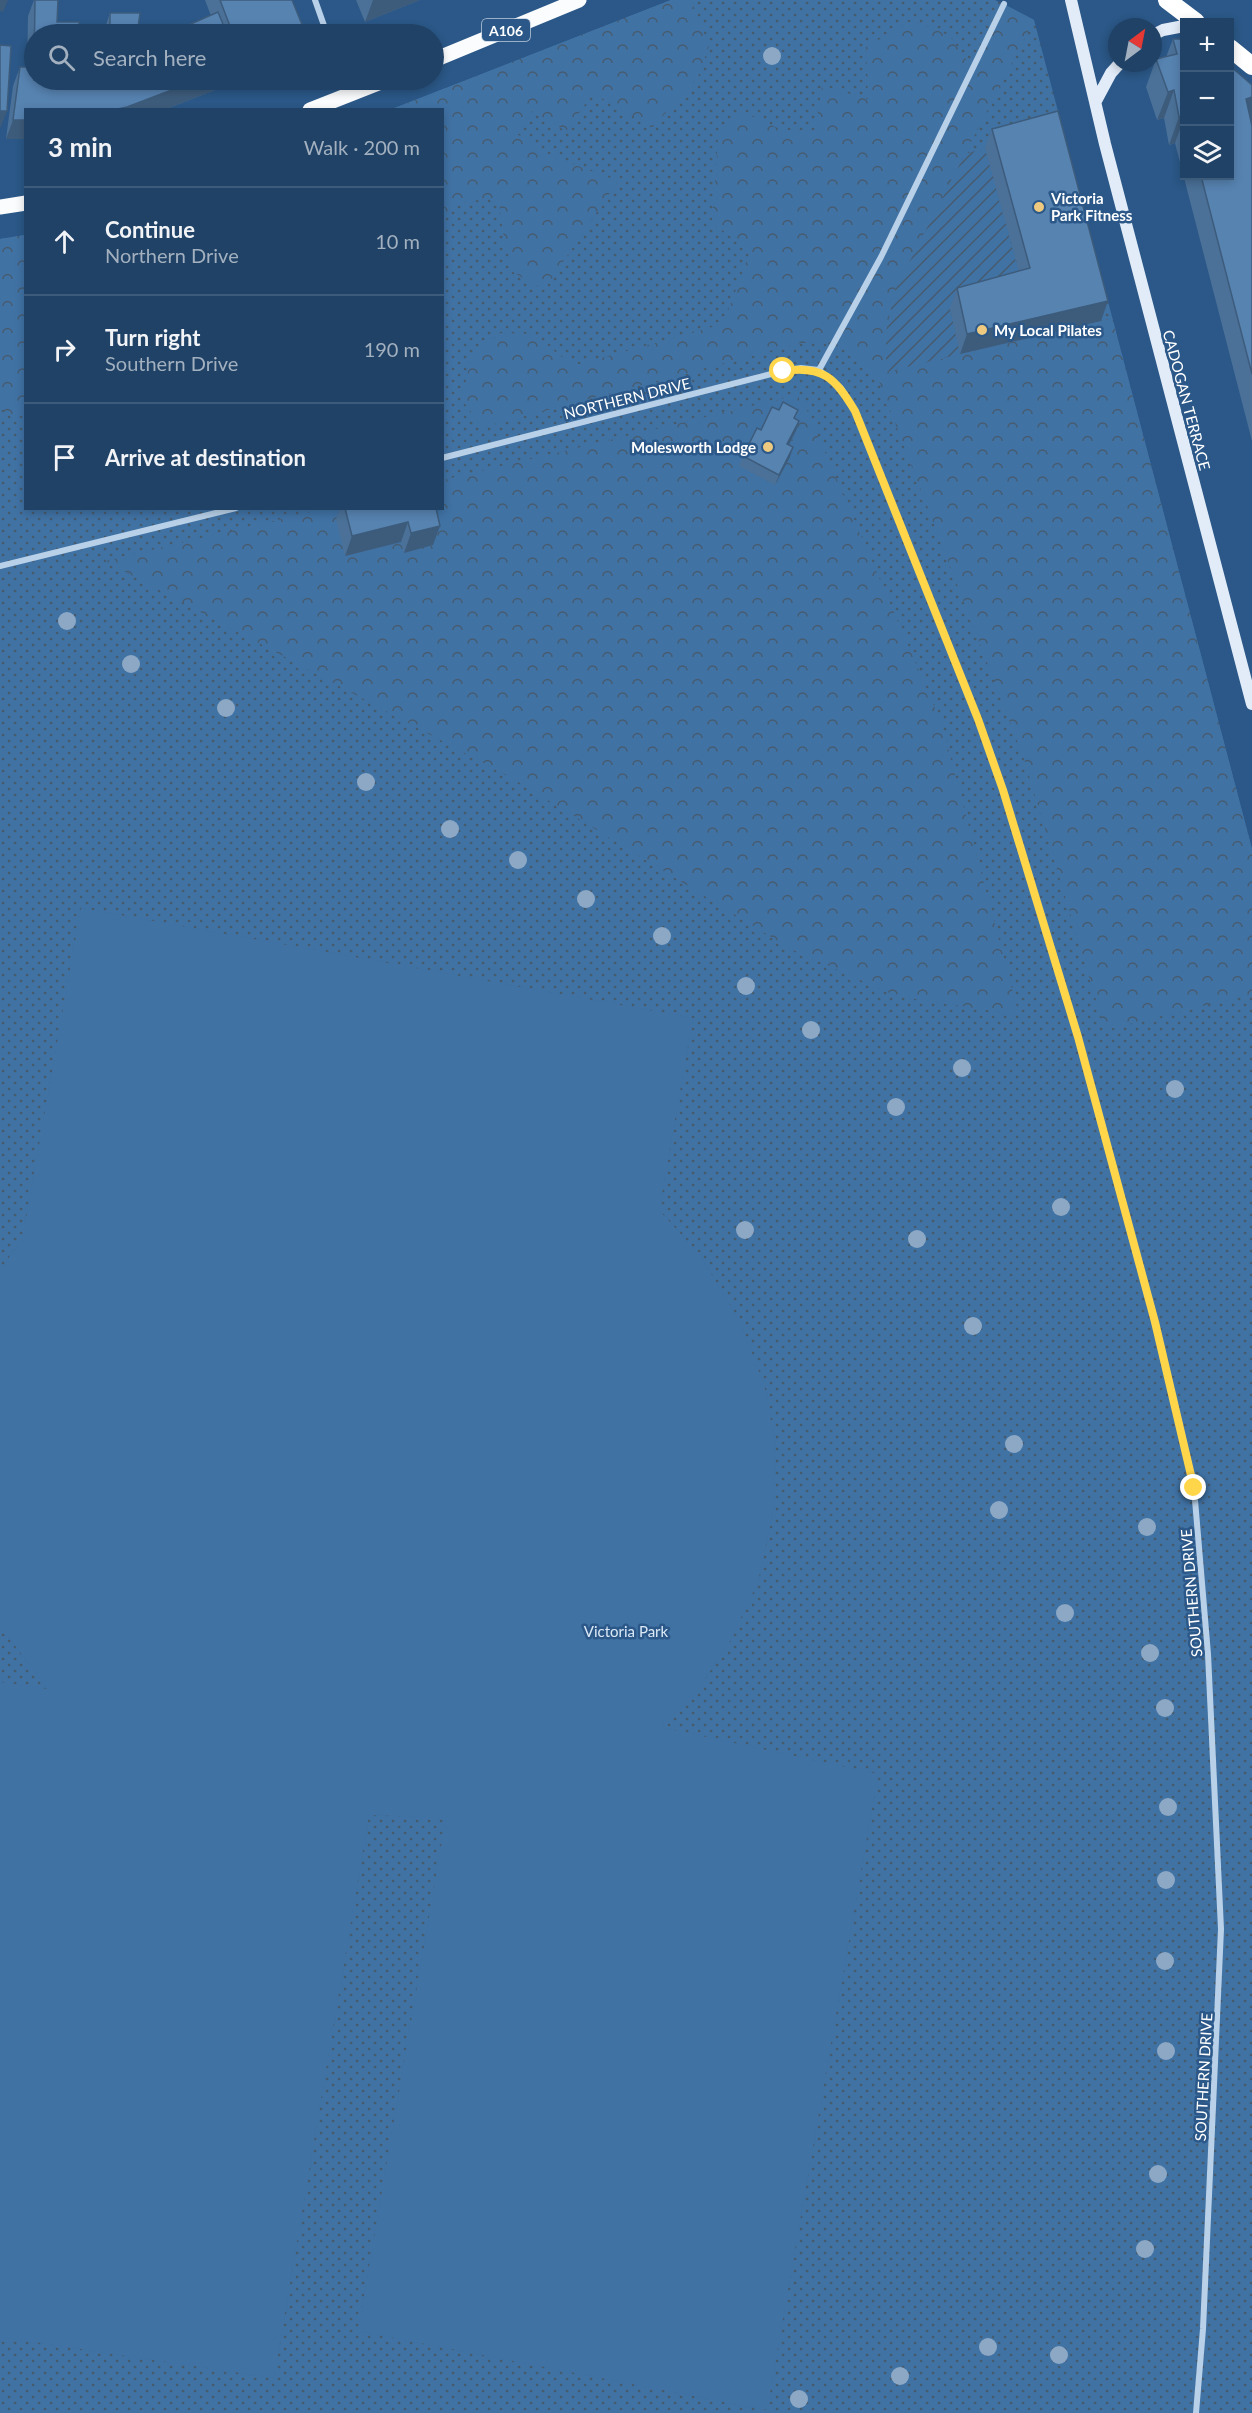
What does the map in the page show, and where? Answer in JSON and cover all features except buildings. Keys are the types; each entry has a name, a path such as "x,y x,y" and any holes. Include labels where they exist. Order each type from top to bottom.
{"highway":[{"path":"1167,0 1191,18"},
{"path":"1234,51 1252,66"}],"main road":[{"name":"A106","path":"444,56 579,0"},
{"path":"315,108 360,90"},
{"path":"0,207 24,203"}],"street":[{"path":"315,0 323,24"},
{"name":"CADOGAN TERRACE","path":"1071,0 1252,704"},
{"path":"819,370 881,256 1004,4"},
{"path":"1162,30 1180,27"},
{"path":"1096,101 1112,72"},
{"path":"348,90 350,94"},
{"name":"NORTHERN DRIVE","path":"444,457 783,371 801,368 819,370"},
{"name":"SOUTHERN DRIVE","path":"819,370 841,388 855,411 978,719 1003,790 1081,1048 1155,1322 1194,1488 1208,1654 1221,1929 1203,2329 1196,2413"},
{"path":"0,566 228,510"}],"green space":[{"name":"Victoria Park","path":"671,0 995,0 1034,20 1252,849 1252,2413 0,2413 0,239 24,235 24,510 444,510 444,108 395,108"},
{"path":"671,0 691,0 709,46 698,77 652,128 593,93 566,131 532,111 514,132 551,156 618,181 544,290 513,272 504,238 498,197 458,203 444,220 444,108 395,108"},
{"path":"1004,4 1034,20 895,290 886,372 1112,318 1252,849 1252,994 1105,1030 1024,759 879,381 853,354 846,349 828,344 800,343 483,427 462,400 471,357 501,333 533,334 573,366 723,324 751,250 712,223 718,138 739,109 781,130 815,131 822,86 868,99 866,47 913,20 950,36 971,66"},
{"path":"985,148 1023,288 950,308 960,354 886,372 886,332 895,290 965,154"},
{"path":"24,235 24,412 6,416 0,402 0,239"},
{"path":"797,395 807,410 941,722 1019,1015 896,996 791,949 515,780 105,561 319,510 444,510 444,480"},
{"path":"81,908 693,1018 659,1210 699,1254 738,1318 764,1384 775,1441 773,1512 758,1582 729,1643 694,1695 660,1727 878,1774 767,2410 358,2331 446,1818 369,1815 274,2378 0,2337 0,1682 48,1689 0,1626 0,1275 9,1257 22,1241"}],"place":[{"name":"Victoria Park Fitness","path":"1039,207"},
{"name":"My Local Pilates","path":"982,330"},
{"name":"Molesworth Lodge","path":"768,447"}],"route":[{"path":"783,371 801,368 819,370 841,388 855,411 978,719 1003,790 1078,1037 1155,1322 1194,1488"}]}
